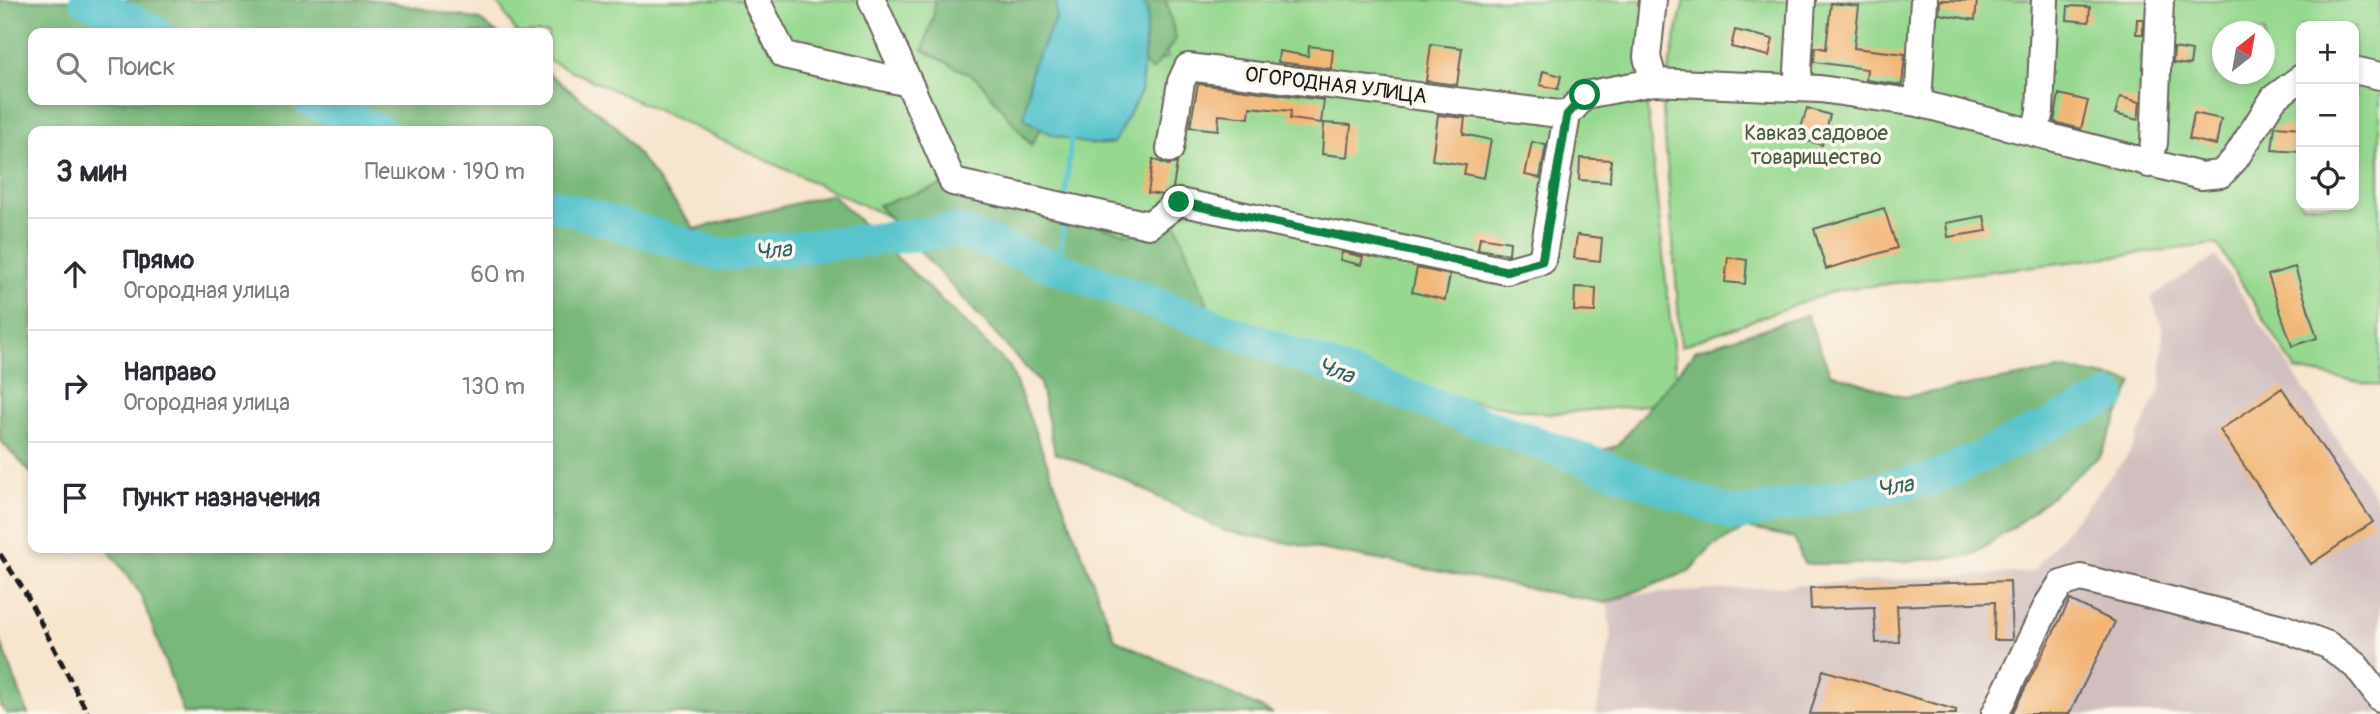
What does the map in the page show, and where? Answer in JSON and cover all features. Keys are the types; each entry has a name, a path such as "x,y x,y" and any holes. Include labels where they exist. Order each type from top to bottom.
{"street":[{"path":"755,0 785,55 909,83"},
{"path":"872,0 953,182 1149,225 1179,202 1506,271 1542,261 1567,115 1585,95 1654,82 1800,88 1918,103 2201,176 2221,174 2235,159 2274,98 2296,82"},
{"path":"1653,0 1647,57 1654,82"},
{"path":"1800,88 1798,71 1802,0"},
{"path":"1918,103 1924,0"},
{"path":"2035,132 2040,110 2045,0"},
{"path":"2149,164 2154,144 2160,0"},
{"name":"ОГОРОДНАЯ УЛИЦА","path":"1170,149 1181,82 1188,67 1567,115"},
{"path":"2359,71 2380,76"},
{"path":"1995,714 2048,604 2061,584 2081,578 2283,628 2328,645 2356,666 2380,698"}],"shaded area":[{"path":"2216,256 2380,504 2380,714 1596,714 1611,638 1607,596 2032,572 2129,454 2161,388 2163,330 2151,297"}],"green space":[{"path":"0,0 378,0 480,20 490,28 28,28 28,105 553,105 553,77 618,128 695,229 832,194 1010,367 1115,639 1273,714 184,714 140,593 111,553 553,553 553,126 28,126 28,470 0,440"},
{"path":"496,0 945,0 1042,77 1168,58 1151,0 1668,0 1646,97 1679,402 1548,414 1182,352 553,62 553,28 514,28"},
{"path":"934,0 1058,0 1045,120 1031,145 978,79 923,50 934,14"},
{"path":"1101,0 1166,0 1176,39 1152,71 1135,53"},
{"name":"Кавказ садовое товарищество","path":"1684,0 2380,0 2380,386 2296,370 2217,244 1837,290 1681,346 1662,98"},
{"path":"953,182 1130,235 1172,213 1212,316 1566,438 1581,456 1617,446 1696,350 1807,315 1830,373 1904,397 2065,369 2133,382 2101,455 2014,527 1971,556 1872,564 1804,564 1794,538 1746,528 1711,548 1688,572 1606,603 1225,531 1115,475 1055,453 1040,383 878,205"},
{"path":"0,639 28,714 7,714 0,706"}],"water":[{"path":"1056,0 1142,0 1148,10 1141,92 1114,143 1091,144 1067,139 1043,130 1024,118 1032,67 1056,18"}],"building":[{"path":"1940,0 1977,1 1975,20 1939,14"},
{"path":"1831,3 1859,6 1854,48 1905,54 1902,85 1866,80 1867,69 1814,62 1815,47 1826,49"},
{"path":"2068,6 2090,7 2089,22 2067,20"},
{"path":"2137,19 2143,19 2143,34 2136,34"},
{"path":"1735,30 1773,39 1769,56 1731,47"},
{"path":"1431,44 1462,48 1457,85 1426,81"},
{"path":"1309,46 1333,49 1331,69 1278,62 1279,51 1308,56"},
{"path":"2174,48 2192,51 2190,65 2173,63"},
{"path":"1543,71 1561,76 1558,89 1540,85"},
{"path":"1198,84 1324,100 1321,123 1290,119 1291,111 1250,107 1249,118 1219,115 1218,130 1190,127"},
{"path":"2059,94 2088,101 2081,129 2054,122"},
{"path":"2120,97 2140,102 2138,120 2115,114"},
{"path":"1807,108 1830,115 1822,145 1798,138"},
{"path":"2194,113 2221,119 2216,145 2189,139"},
{"path":"1438,115 1465,118 1463,134 1491,140 1484,178 1464,174 1466,165 1432,160"},
{"path":"1324,123 1351,125 1348,157 1322,154"},
{"path":"2275,126 2296,128 2296,152 2272,150"},
{"path":"1532,142 1546,145 1540,178 1525,175"},
{"path":"1580,158 1611,160 1610,182 1579,180"},
{"path":"1153,159 1168,165 1177,163 1173,188 1163,195 1148,193"},
{"path":"1884,208 1897,248 1826,269 1814,229"},
{"path":"1984,216 1987,231 1948,237 1946,223"},
{"path":"1577,235 1602,238 1600,261 1574,258"},
{"path":"1480,237 1510,242 1509,254 1478,249"},
{"path":"1342,252 1363,257 1361,265 1340,260"},
{"path":"1728,257 1747,260 1745,284 1725,282"},
{"path":"2295,267 2317,338 2292,346 2268,275"},
{"path":"1417,268 1450,275 1445,300 1412,292"},
{"path":"1575,287 1596,288 1595,312 1574,311"},
{"path":"2282,388 2373,522 2311,564 2220,430"},
{"path":"2010,581 2012,640 1994,640 1995,602 1897,606 1899,642 1876,643 1874,607 1811,609 1810,588"},
{"path":"2070,600 2115,622 2069,714 2012,714"},
{"path":"1823,670 1956,710 1956,714 1810,714"}],"waterway":[{"name":"Чла","path":"86,0 147,28"},
{"name":"Чла","path":"320,105 369,126"},
{"path":"1065,200 1071,139 1075,135"},
{"name":"Чла","path":"553,205 720,255 956,231 1735,515 1933,479 2110,397"},
{"path":"1060,269 1064,213"}],"railway":[{"path":"0,554 25,592 88,714"}],"route":[{"path":"1179,202 1506,271 1542,261 1567,115 1585,95"}]}
